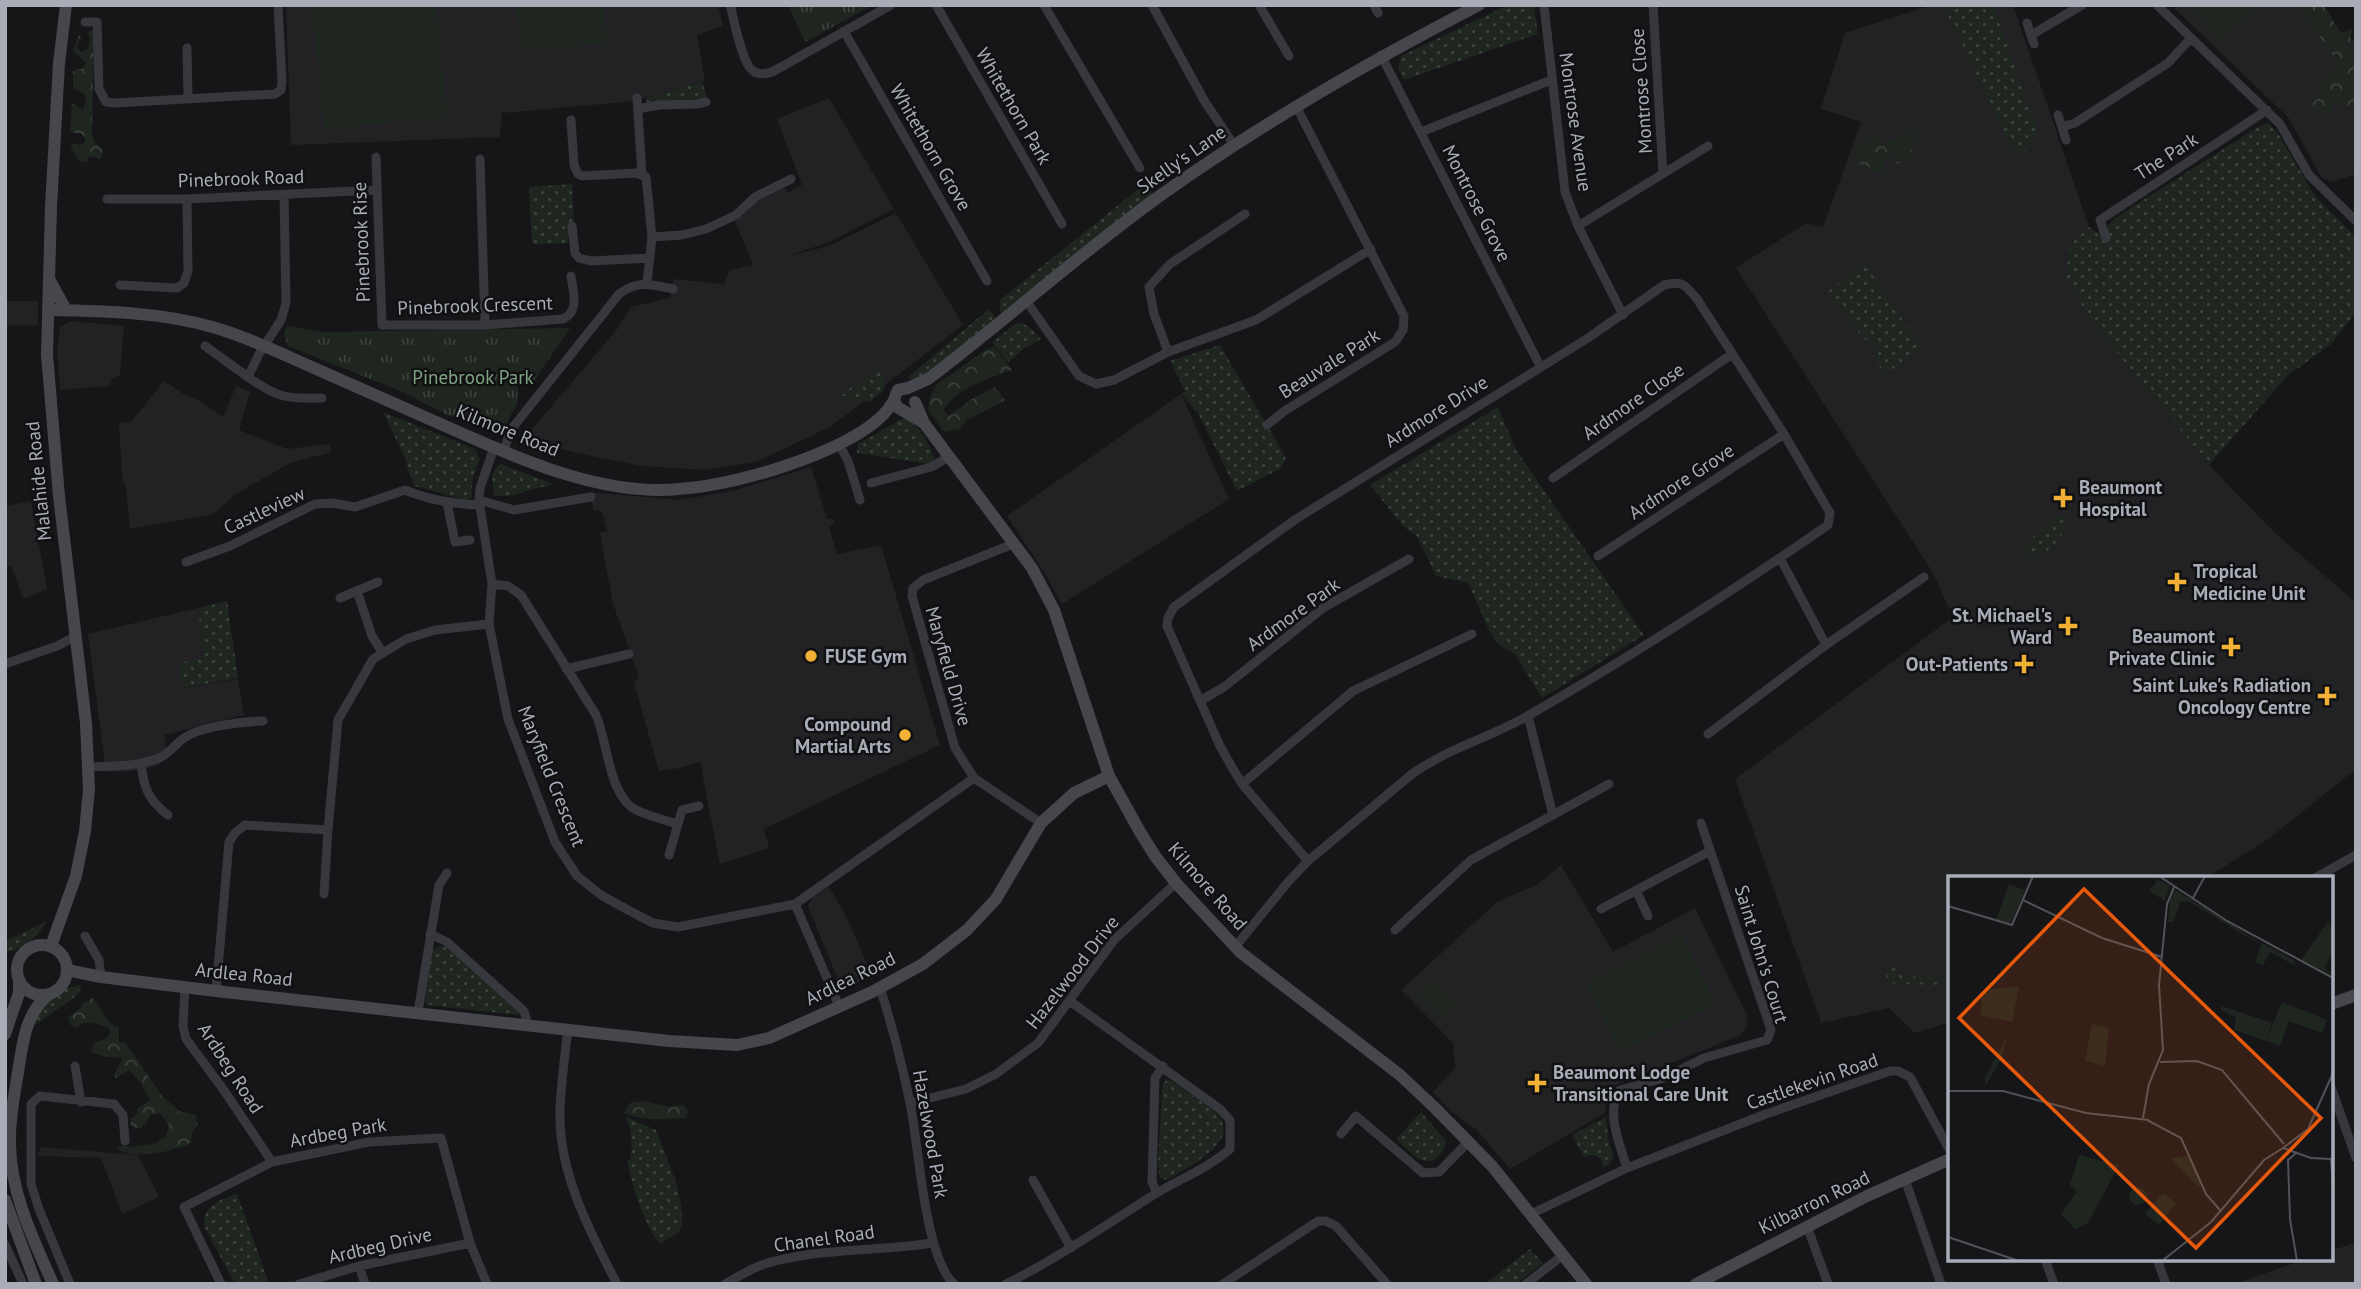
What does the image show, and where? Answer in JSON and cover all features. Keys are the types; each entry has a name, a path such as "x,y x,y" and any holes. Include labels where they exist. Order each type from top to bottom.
{"street":[{"name":"Malahide Road","path":"51,946 75,876 85,831 89,789 76,636 58,495 48,386 51,207 59,63 66,5"},
{"path":"85,22 97,22 99,89 106,102 275,94 281,90 282,81 278,5"},
{"path":"730,5 747,63 754,71 766,74 891,5"},
{"name":"Whitethorn Park","path":"936,5 1062,224"},
{"path":"1044,5 1140,168"},
{"path":"1259,5 1289,56"},
{"name":"Skelly's Lane","path":"906,401 928,379 1158,197 1234,145 1381,55 1479,5"},
{"name":"Montrose Avenue","path":"1544,5 1565,192 1578,226 1623,315"},
{"name":"Montrose Close","path":"1653,5 1663,174"},
{"path":"2027,23 2032,40 2082,5"},
{"path":"2157,5 2280,124 2309,175 2356,221"},
{"path":"1153,6 1205,102 1234,145"},
{"name":"Whitethorn Grove","path":"844,31 987,281"},
{"path":"2062,127 2075,123 2168,63 2191,38"},
{"path":"187,48 188,99"},
{"name":"Montrose Grove","path":"1381,55 1540,366"},
{"path":"1421,132 1551,80"},
{"path":"638,98 642,174 648,184 652,237 647,283 673,289"},
{"path":"638,110 659,105 706,102"},
{"name":"Beauvale Park","path":"1267,425 1283,412 1395,342 1403,330 1404,316 1296,106"},
{"name":"The Park","path":"2106,237 2100,220 2267,110"},
{"path":"2058,115 2066,140"},
{"path":"571,120 574,165 578,174 642,174"},
{"path":"1578,226 1708,146"},
{"name":"Pinebrook Rise","path":"376,157 382,325"},
{"path":"480,159 485,325"},
{"path":"652,237 706,229 736,215 755,197 792,179"},
{"name":"Pinebrook Road","path":"107,199 376,190"},
{"path":"248,377 281,320 286,303 284,195"},
{"path":"120,285 177,288 184,283 188,271 187,198"},
{"path":"1168,352 1154,314 1149,288 1170,264 1245,214"},
{"path":"572,226 575,253 584,260 650,258"},
{"path":"1027,302 1079,376 1096,384 1114,380 1168,352 1256,320 1371,248"},
{"name":"Pinebrook Crescent","path":"382,325 520,324 566,318 575,307 571,276"},
{"path":"49,279 66,310"},
{"name":"Ardmore Drive","path":"1235,947 1308,861 1428,762 1528,716 1828,525 1830,513 1784,435 1697,299 1684,284 1675,282 1664,285 1623,315 1296,519 1174,607 1167,626 1220,746 1242,784 1308,861"},
{"name":"Maryfield Crescent","path":"647,283 629,287 603,312 510,431 480,488 479,502 492,584 489,624 508,719 555,842 577,876 601,895 653,923 678,927 795,904 974,778"},
{"name":"Kilmore Road","path":"48,310 140,314 216,328 499,449 580,478 624,486 670,489 708,486 757,475 839,444 906,401 1032,568 1054,610 1110,776 1155,856 1235,947 1400,1075 1469,1141 1586,1284"},
{"path":"205,346 269,391 285,397 322,398"},
{"name":"Ardmore Close","path":"1553,478 1732,354"},
{"name":"Ardmore Grove","path":"1598,556 1784,435"},
{"path":"839,444 848,461 860,499"},
{"path":"871,483 931,467 949,457"},
{"name":"Castleview","path":"186,562 239,542 315,504 355,507 405,490 447,503 479,502 514,510 591,497"},
{"path":"447,503 456,542 470,540"},
{"name":"Maryfield Drive","path":"1013,544 923,580 915,585 912,592 955,748 974,778 1041,822"},
{"name":"Ardmore Park","path":"1200,701 1224,687 1324,608 1409,558"},
{"path":"1780,558 1826,645"},
{"path":"1708,734 1826,645 1924,577"},
{"path":"340,598 378,582"},
{"path":"492,584 509,586 521,595 601,725 618,791 637,811 678,824"},
{"path":"357,591 372,636 382,652"},
{"path":"324,894 338,720 373,659 406,639 435,629 489,624"},
{"path":"1242,784 1353,691 1472,634"},
{"path":"5,664 57,646 76,636"},
{"path":"566,669 628,654"},
{"path":"1528,716 1553,815"},
{"path":"89,767 141,764 162,758 182,739 193,733 244,722 263,721"},
{"path":"141,764 143,778 153,803 168,815"},
{"name":"Ardlea Road","path":"67,970 216,992 669,1041 737,1045 769,1038 880,988 923,964 967,930 996,899 1041,822 1074,793 1110,776"},
{"path":"1395,930 1471,860 1609,784"},
{"path":"669,855 682,810 699,806"},
{"name":"Saint John's Court","path":"1627,1168 1614,1119 1614,1098 1620,1090 1664,1078 1704,1058 1768,1040 1771,1030 1701,823"},
{"path":"216,992 229,842 235,833 245,825 328,830"},
{"path":"1601,909 1710,851"},
{"path":"2319,876 2356,855"},
{"path":"418,1012 439,885 447,873"},
{"name":"Hazelwood Drive","path":"910,1103 966,1089 996,1074 1038,1043 1071,1002 1114,940 1176,883"},
{"path":"1636,890 1648,916"},
{"path":"795,904 839,1006"},
{"path":"430,934 447,942 524,1011 528,1024"},
{"path":"85,936 99,960 101,977"},
{"path":"5,1034 19,993 19,981 11,961 30,947 41,944 51,946 62,955 67,970 62,984 34,1011 26,1028 10,1147 20,1203 52,1284"},
{"path":"19,981 24,989 32,994 49,994"},
{"name":"Ardbeg Road","path":"185,987 183,1026 186,1039 272,1162"},
{"name":"Hazelwood Park","path":"880,988 910,1103 932,1243 948,1278 954,1284"},
{"path":"2333,1003 2356,995"},
{"path":"1006,1284 1071,1248 1157,1193 1220,1158 1230,1149 1230,1120 1220,1109 1071,1002"},
{"path":"568,1028 560,1110 562,1135 571,1181 584,1220 617,1284"},
{"path":"75,1066 81,1102"},
{"path":"1157,1193 1152,1182 1155,1078 1163,1066"},
{"name":"Castlekevin Road","path":"1531,1214 1627,1168 1766,1114 1890,1072 1905,1073 1915,1083 1948,1147"},
{"path":"2333,1093 2356,1158"},
{"path":"70,1284 31,1184 31,1104 40,1096 114,1104 123,1115 125,1141"},
{"path":"1341,1134 1356,1116 1423,1174 1439,1172 1469,1141"},
{"path":"11,1126 30,1126"},
{"name":"Ardbeg Park","path":"221,1284 184,1207 272,1162 369,1142 441,1138 470,1243 487,1284"},
{"name":"Kilbarron Road","path":"1696,1284 1807,1226 1948,1160"},
{"path":"1905,1179 1941,1284"},
{"path":"1033,1181 1071,1248"},
{"path":"5,1200 36,1284"},
{"path":"1223,1284 1318,1221 1326,1220 1336,1226 1387,1284"},
{"path":"1807,1226 1828,1284"},
{"name":"Ardbeg Drive","path":"299,1284 359,1266 470,1243"},
{"name":"Chanel Road","path":"725,1284 757,1267 776,1261 932,1243"},
{"path":"5,1244 23,1284"},
{"path":"1526,1284 1563,1255"},
{"path":"2046,1261 2054,1284"},
{"path":"2158,1261 2165,1284"},
{"path":"359,1266 365,1284"}],"shaded area":[{"path":"286,5 718,5 723,26 697,35 705,81 648,97 625,102 502,113 500,137 291,145"},
{"name":"Beaumont Hospital","path":"1932,5 2013,5 2089,227 2070,243 2066,277 2091,321 2209,465 2273,531 2356,604 2356,769 2267,840 2209,876 1948,876 1948,1023 1915,1033 1889,1008 1821,1023 1735,779 1953,617 1933,573 1736,268 1806,223 1823,227 1861,122 1821,109 1845,33"},
{"path":"2171,5 2323,5 2341,33 2356,42 2356,174 2332,182 2322,178 2288,117"},
{"path":"829,98 894,209 827,243 784,257 829,246 896,213 963,325 830,427 756,462 705,470 640,466 522,441 618,328 631,307 670,298 674,279 724,284 730,270 753,265 735,221 757,199 784,187 788,193 802,185 777,119"},
{"path":"5,301 38,301 38,325 5,326"},
{"path":"72,321 124,326 120,375 112,378 110,386 60,390 57,348 60,327"},
{"path":"164,381 223,417 236,386 250,392 239,430 287,449 330,444 332,452 290,463 236,494 213,514 130,529 126,488 122,477 119,423 131,422"},
{"path":"1181,394 1229,499 1062,604 1007,516"},
{"path":"811,467 827,519 833,519 834,524 829,527 837,554 881,545 940,745 764,829 769,848 720,864 700,762 659,771 634,683 639,676 613,604 600,533 607,531 602,511 594,511 589,492 678,500 733,491"},
{"path":"31,501 47,589 23,599 11,565 5,566 5,506"},
{"path":"198,608 204,659 179,663 182,688 238,679 244,715 164,735 168,756 157,766 106,772 88,634"},
{"path":"1561,865 1613,952 1695,908 1747,1015 1747,1026 1741,1035 1609,1088 1605,1113 1510,1169 1477,1130 1452,1112 1433,1092 1455,1068 1453,1043 1401,990 1497,902 1536,885"},
{"path":"829,887 844,912 873,977 842,989 808,906 813,897"},
{"path":"40,1147 138,1155 159,1197 122,1214 101,1158 38,1156"},
{"path":"2356,1242 2356,1284 2234,1284 2300,1261 2333,1261 2333,1250"}],"green space":[{"path":"312,5 436,5 447,117 324,129"},
{"path":"516,5 603,5 607,43 520,51"},
{"path":"788,5 873,5 805,42"},
{"path":"1508,5 1534,5 1538,34 1404,80 1398,69 1401,56"},
{"path":"1943,5 1993,5 2037,129 2025,152 2017,153 2012,148"},
{"path":"2189,5 2259,5 2221,40"},
{"path":"2297,5 2323,5 2341,33 2352,29 2349,47 2356,57 2349,65 2356,64 2356,101 2348,107 2342,101 2334,104 2332,111 2322,115 2317,108 2311,111 2312,103 2320,97 2323,88 2320,82 2334,70 2339,71 2336,60"},
{"path":"94,30 92,134 95,143 103,150 101,159 89,156 87,162 80,162 71,148 72,143 80,145 85,143 85,138 82,134 70,132 72,103 83,110 86,101 84,94 73,88 73,72 82,69 86,63 73,51 79,35 81,38 76,48 82,52 88,49 88,32"},
{"path":"702,82 707,97 703,99 647,103 646,98"},
{"path":"2268,123 2277,132 2315,196 2356,237 2355,314 2330,345 2287,376 2209,465 2091,321 2066,277 2070,243 2089,227 2100,235 2115,218"},
{"path":"1908,129 1917,130 1920,137 1917,142 1910,144 1912,153 1909,160 1896,164 1890,153 1884,158 1886,176 1871,171 1868,166 1858,164 1859,156 1855,150 1861,137 1862,150 1868,138 1875,135 1885,143 1896,138 1902,139"},
{"path":"1146,183 1153,194 1002,314 1000,312 1000,300"},
{"path":"572,184 574,224 568,225 568,243 532,244 529,187"},
{"path":"1865,264 1921,347 1887,374 1880,368 1875,357 1879,352 1864,339 1827,292"},
{"path":"989,309 996,318 928,374 917,379 907,378"},
{"path":"1017,323 1028,326 1041,339 1022,350 1008,363 992,342"},
{"name":"Pinebrook Park","path":"287,326 325,332 570,328 532,384 518,386 517,405 503,435 447,415 403,392 288,346 284,335"},
{"path":"1220,345 1286,458 1280,469 1237,491 1198,413 1181,394 1185,391 1170,361"},
{"path":"994,347 1012,370 965,389 943,410 949,416 972,399 995,387 1005,400 966,421 960,429 944,432 928,410 930,397 937,384 987,349"},
{"path":"879,371 884,380 884,389 870,402 839,395"},
{"path":"1498,407 1516,450 1644,635 1542,698 1515,654 1498,644 1490,632 1468,583 1436,576 1417,536 1404,527 1370,485"},
{"path":"383,412 475,449 480,459 473,478 472,497 466,500 415,486"},
{"path":"904,418 919,430 927,441 934,459 930,464 857,453 858,444"},
{"path":"501,464 553,484 509,496 495,496 493,474"},
{"path":"2061,514 2067,518 2066,525 2057,542 2037,558 2029,558 2025,550 2030,539"},
{"path":"227,601 238,678 182,688 179,663 204,658 198,608"},
{"path":"47,921 30,941 5,952 6,941"},
{"path":"1682,935 1716,1004 1620,1051 1586,983"},
{"path":"444,946 518,1010 520,1015 428,1005 425,1002 432,950"},
{"path":"1894,966 1902,976 1948,979 1948,985 1895,984 1888,981 1885,973"},
{"path":"1433,980 1456,1005 1442,1018 1418,994"},
{"path":"79,985 81,989 76,996 31,1027 55,995"},
{"path":"93,998 110,1023 119,1028 119,1042 125,1043 130,1049 162,1096 179,1111 196,1115 198,1124 192,1132 191,1142 187,1145 142,1154 117,1149 122,1145 133,1147 158,1143 166,1136 169,1125 161,1114 151,1114 141,1127 131,1126 130,1119 136,1115 137,1109 150,1100 141,1083 129,1070 116,1078 114,1075 123,1058 106,1057 91,1052 94,1043 107,1038 109,1028 89,1023 71,1026 68,1017"},
{"path":"1167,1080 1216,1113 1223,1123 1223,1133 1219,1142 1201,1159 1164,1180 1160,1177 1158,1166 1162,1091 1163,1083"},
{"path":"641,1101 670,1107 682,1105 687,1108 688,1113 686,1118 655,1119 624,1113 630,1103"},
{"path":"1421,1112 1446,1141 1439,1156 1428,1161 1416,1157 1396,1139"},
{"path":"626,1117 656,1130 679,1196 682,1222 679,1232 660,1244 644,1216 632,1180 627,1160 630,1160 631,1155 630,1126"},
{"path":"1606,1117 1609,1143 1614,1156 1609,1165 1603,1167 1597,1156 1584,1157 1572,1135"},
{"path":"237,1194 268,1280 259,1284 235,1284 205,1228 204,1220 209,1209"},
{"path":"1530,1249 1543,1263 1516,1284 1485,1284"}],"place":[{"name":"Beaumont Hospital","path":"2063,498"},
{"name":"Tropical Medicine Unit","path":"2177,582"},
{"name":"St. Michael's Ward","path":"2068,626"},
{"name":"Beaumont Private Clinic","path":"2231,647"},
{"name":"FUSE Gym","path":"811,656"},
{"name":"Out-Patients","path":"2024,664"},
{"name":"Saint Luke's Radiation Oncology Centre","path":"2327,696"},
{"name":"Compound Martial Arts","path":"905,735"},
{"name":"Beaumont Lodge Transitional Care Unit","path":"1537,1083"}]}
